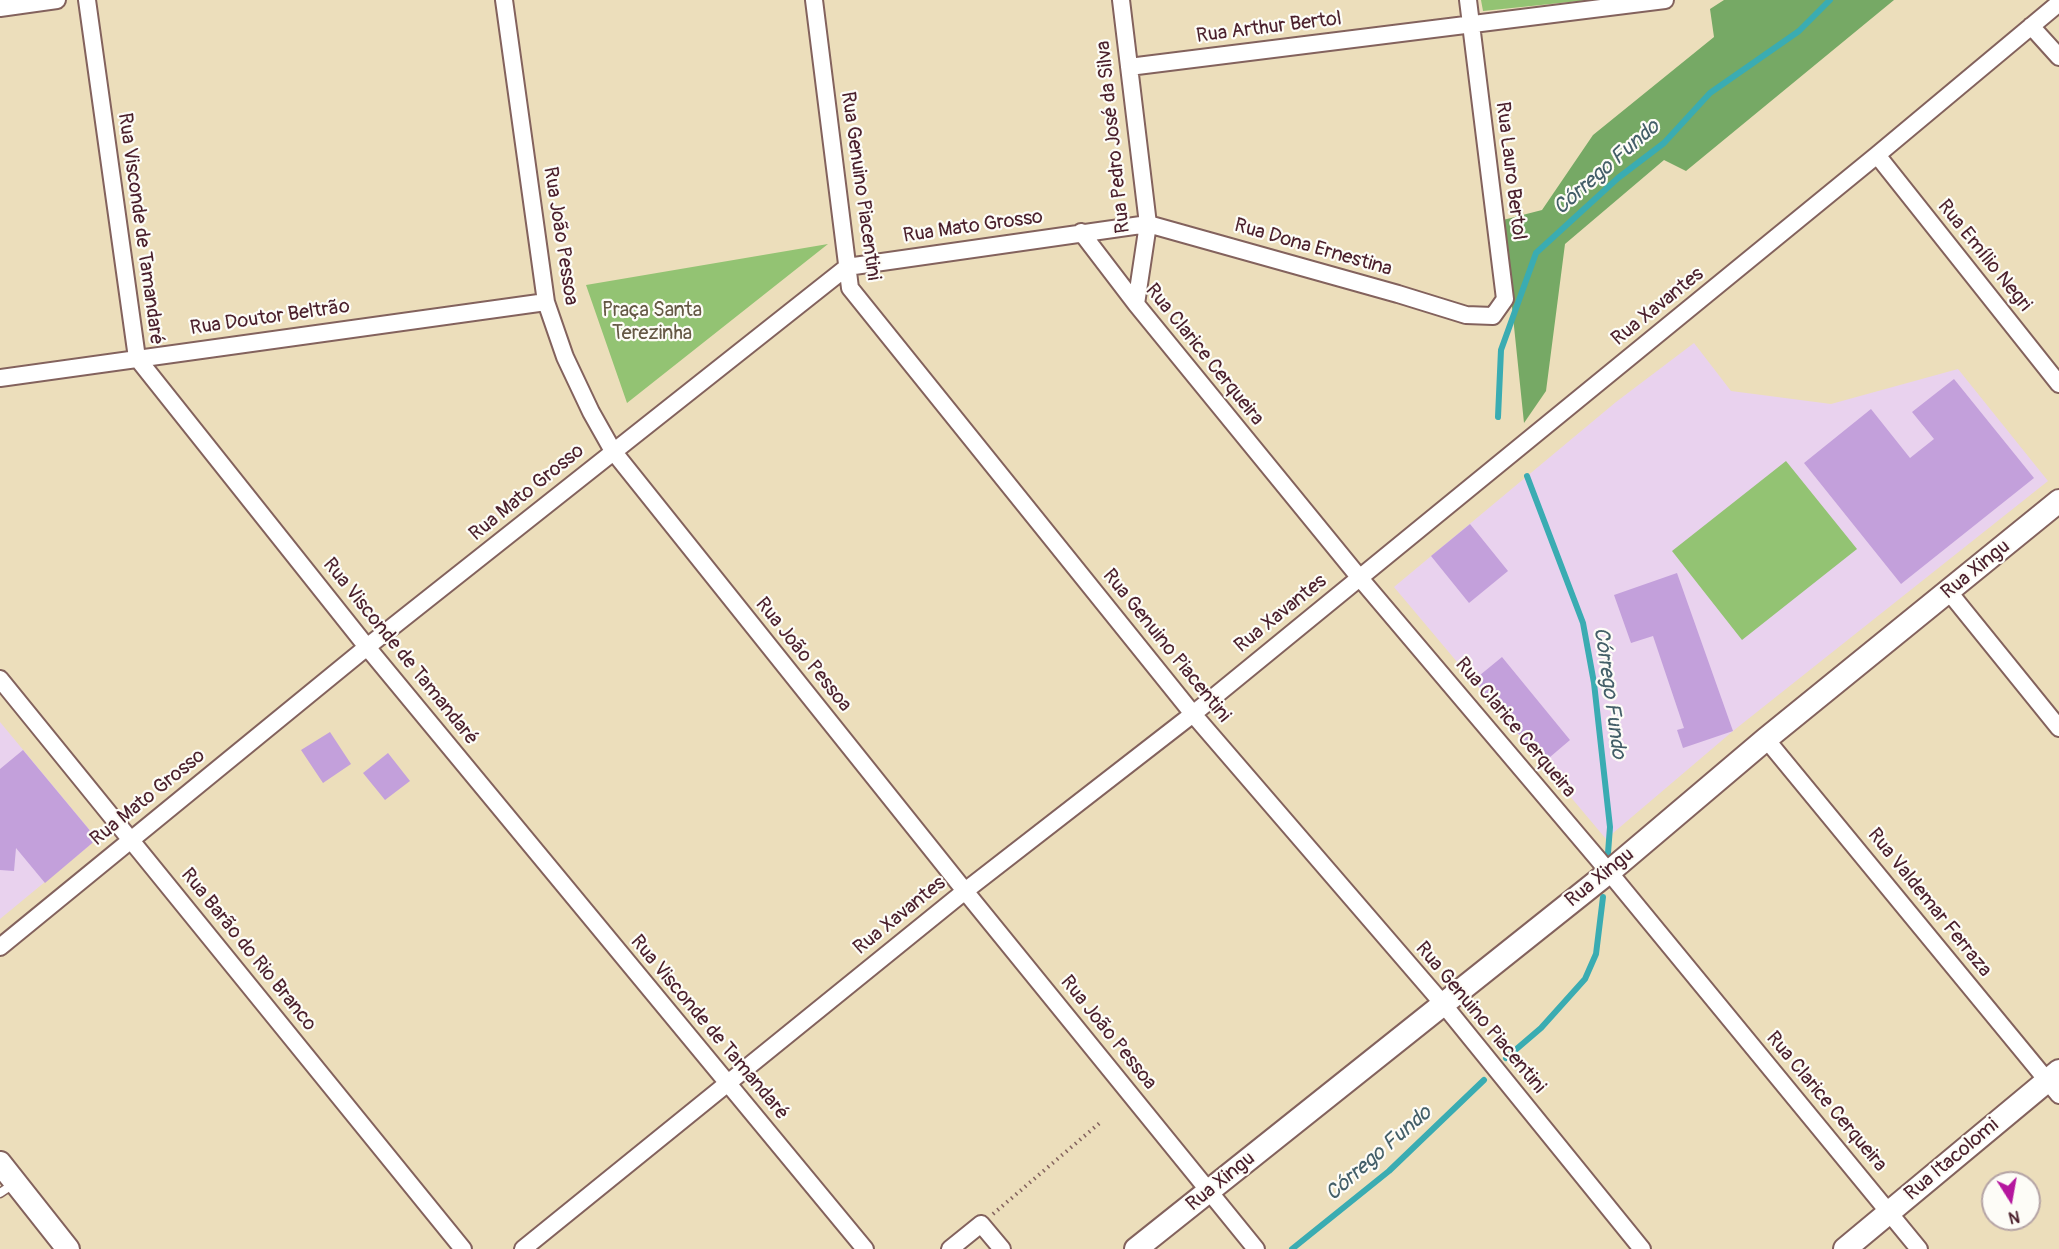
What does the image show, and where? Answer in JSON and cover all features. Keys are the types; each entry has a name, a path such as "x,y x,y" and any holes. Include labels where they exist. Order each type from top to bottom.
{"street":[{"path":"0,9 57,0"},
{"name":"Rua Visconde de Tamandaré","path":"87,0 137,358 368,647 865,1249"},
{"name":"Rua João Pessoa","path":"504,0 546,302 565,357 591,412 613,451 965,891 1256,1249"},
{"name":"Rua Genuino Piacentini","path":"814,0 850,288 1193,714 1444,1005 1642,1249"},
{"name":"Rua Pedro José da Silva","path":"1121,0 1148,224 1136,304"},
{"name":"Rua Lauro Bertol","path":"1466,315 1493,316 1505,299 1468,0"},
{"name":"Rua Arthur Bertol","path":"1129,67 1665,0"},
{"name":"Rua Xavantes","path":"523,1249 965,891 1193,714 2059,3"},
{"path":"2031,26 2059,57"},
{"name":"Rua Emílio Negri","path":"1876,155 2059,384"},
{"name":"Rua Mato Grosso","path":"0,947 368,647 847,267 1148,224"},
{"name":"Rua Dona Ernestina","path":"1148,224 1466,315"},
{"name":"Rua Clarice Cerqueira","path":"1081,232 1136,304 1359,577 1609,872 1919,1249"},
{"name":"Rua Doutor Beltrão","path":"0,378 546,302"},
{"name":"Rua Xingu","path":"1136,1249 1609,872 1766,739 2059,501"},
{"path":"1949,592 2059,728"},
{"name":"Rua Barão do Rio Branco","path":"0,679 463,1249"},
{"name":"Rua Valdemar Ferraza","path":"1766,739 2055,1082"},
{"name":"Rua Itacolomi","path":"1845,1249 2055,1082"},
{"path":"0,1163 8,1187 68,1249"},
{"path":"950,1249 981,1224 1002,1249"}],"path":[{"path":"981,1224 1102,1121"}],"shaded area":[{"path":"1694,343 1731,391 1831,404 1958,369 2048,481 1733,731 1606,839 1394,587 1616,402"},
{"path":"0,722 97,839 0,919"}],"green space":[{"path":"1481,0 1589,0 1483,11"},
{"path":"1724,0 1894,0 1686,171 1664,160 1565,244 1546,391 1524,423 1503,220 1542,210 1593,135 1714,37 1710,9"},
{"name":"Praça Santa Terezinha","path":"828,244 627,403 586,285"},
{"path":"1786,461 1857,549 1742,640 1672,551"}],"building":[{"path":"1954,379 2034,478 1901,584 1804,463 1871,409 1910,458 1934,439 1912,412"},
{"path":"1470,524 1508,571 1469,603 1431,556"},
{"path":"1677,573 1733,731 1683,748 1677,730 1684,728 1653,636 1631,643 1614,595"},
{"path":"1502,657 1570,740 1543,763 1474,680"},
{"path":"330,732 351,764 323,783 301,750"},
{"path":"23,750 97,839 45,883 16,848 14,871 0,870 0,769"},
{"path":"388,753 410,781 385,800 363,773"}],"waterway":[{"name":"Córrego Fundo","path":"1498,417 1501,350 1536,253 1618,178 1664,143 1710,93 1799,31 1830,0"},
{"name":"Córrego Fundo","path":"1527,476 1583,623 1594,683 1610,827 1608,853"},
{"name":"Córrego Fundo","path":"1506,1058 1541,1028 1585,979 1596,954 1603,897"},
{"name":"Córrego Fundo","path":"1292,1249 1389,1171 1484,1080"}]}
